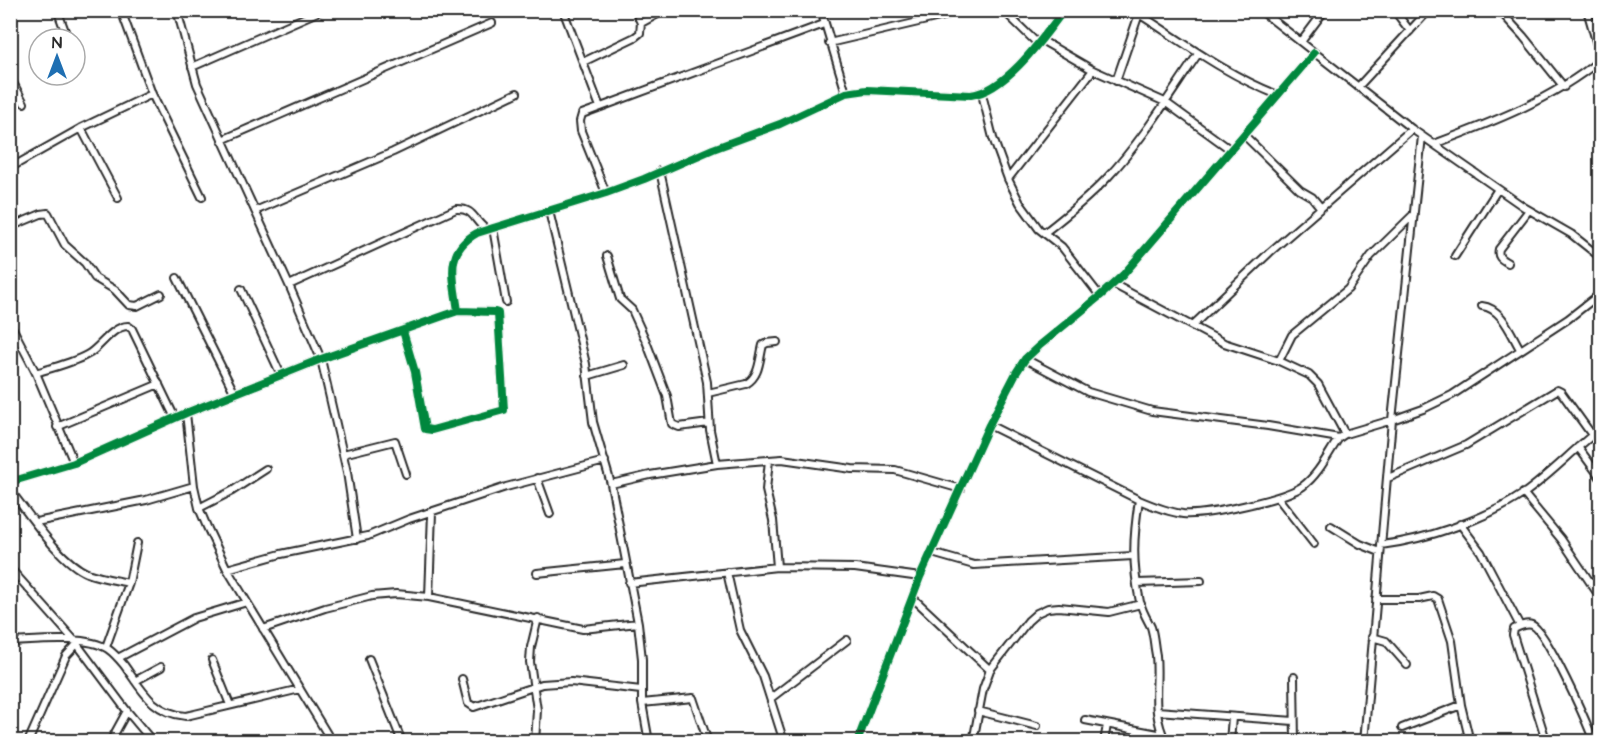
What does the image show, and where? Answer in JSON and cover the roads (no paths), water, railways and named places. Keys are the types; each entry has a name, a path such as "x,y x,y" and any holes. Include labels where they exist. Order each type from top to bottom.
{"street":[{"path":"59,10 64,27"},
{"path":"120,10 152,94 202,197"},
{"path":"177,10 197,84 321,359 343,454 357,539"},
{"path":"192,67 322,10"},
{"path":"563,10 600,107"},
{"path":"583,62 640,33 641,23 635,10"},
{"path":"641,23 665,10"},
{"path":"821,10 829,43 846,93"},
{"path":"829,43 933,19 958,10"},
{"path":"1003,10 1040,42 1093,70 1165,102 1231,150"},
{"path":"458,311 453,266 457,252 465,240 490,229 606,193 780,124 846,93 867,90 982,94 1003,81 1040,42 1064,10"},
{"path":"1260,10 1412,129 1529,210 1571,234 1600,257"},
{"path":"1300,42 1325,10"},
{"path":"1395,10 1410,31"},
{"path":"1498,10 1523,36 1564,87"},
{"path":"1587,10 1600,55"},
{"path":"1116,81 1139,12 1198,54 1244,81 1278,95"},
{"path":"1358,87 1427,12"},
{"path":"222,140 492,24"},
{"path":"606,193 581,131 582,114 824,24"},
{"path":"857,741 914,598 920,577 989,425 1025,359 1113,284 1314,53"},
{"path":"1044,233 1087,198 1108,177 1135,145 1198,54"},
{"path":"1434,144 1493,122 1564,87 1600,60"},
{"path":"1008,179 1093,70"},
{"path":"10,77 24,103"},
{"path":"255,211 393,152 517,93"},
{"path":"10,168 81,128 152,94"},
{"path":"982,94 993,138 1008,179 1020,203 1044,233 1062,247 1100,296"},
{"path":"81,128 118,198"},
{"path":"1192,326 1229,290 1412,129"},
{"path":"1244,135 1321,208"},
{"path":"1364,741 1392,420 1422,136"},
{"path":"660,171 708,393 709,423 717,464"},
{"path":"1455,256 1498,189"},
{"path":"289,285 456,209 465,208 479,223 490,229 506,302"},
{"path":"1508,263 1500,258 1498,249 1529,210"},
{"path":"549,211 587,376 593,422 611,484 628,583 638,623 642,659 642,703 649,741"},
{"path":"10,228 48,213 65,244 85,263 95,278 116,290 129,305 136,306 161,294"},
{"path":"1279,361 1292,335 1348,289 1371,256 1414,214"},
{"path":"607,256 620,299 632,310 646,341 667,396 672,424 679,427 709,423"},
{"path":"177,278 235,394"},
{"path":"1113,284 1224,343 1279,361 1309,375 1318,384 1342,436"},
{"path":"241,289 281,375"},
{"path":"1025,359 1088,392 1152,411 1342,436 1423,409 1452,395 1568,319 1600,294"},
{"path":"1482,306 1489,307 1502,318 1520,349"},
{"path":"10,482 74,463 186,413 321,359 458,311 498,313 505,407 502,411 432,430 425,429 415,372 403,331"},
{"path":"10,323 36,373 74,463"},
{"path":"36,373 81,358 92,352 118,329 128,326 132,329 175,418"},
{"path":"708,393 751,381 758,371 763,345 777,342"},
{"path":"587,376 624,365"},
{"path":"57,427 159,384"},
{"path":"1388,478 1466,445 1557,390 1562,392 1592,435"},
{"path":"186,413 194,486 199,508 227,568 330,741"},
{"path":"989,425 1139,500 1163,510 1181,514 1198,514 1278,498 1293,492 1314,475 1342,436"},
{"path":"1331,526 1360,544 1380,549 1460,524 1523,494 1600,429"},
{"path":"343,454 395,441 406,474"},
{"path":"1578,447 1600,477"},
{"path":"611,484 717,464 782,459 852,469 895,470 961,489"},
{"path":"769,460 766,490 773,520 777,567"},
{"path":"227,568 281,554 357,539 537,478 605,461"},
{"path":"199,508 232,491 266,469"},
{"path":"537,478 550,514"},
{"path":"36,522 135,503 194,486"},
{"path":"10,490 58,550 74,566 104,578 129,583"},
{"path":"1523,494 1561,539 1600,597"},
{"path":"1278,498 1314,544"},
{"path":"1084,720 1165,738 1155,701 1156,657 1151,628 1141,604 1133,556 1133,537 1139,500"},
{"path":"429,597 432,512"},
{"path":"1460,524 1481,552 1520,626"},
{"path":"106,647 129,583 136,543"},
{"path":"932,553 974,565 1133,556"},
{"path":"537,573 625,564"},
{"path":"628,583 777,567 855,568 920,577"},
{"path":"10,568 75,642 127,711 153,741"},
{"path":"727,572 740,630 763,675 784,741"},
{"path":"1592,583 1600,578"},
{"path":"1137,584 1201,581"},
{"path":"263,629 326,608 372,596 396,594 429,597 583,629 638,623"},
{"path":"1376,598 1436,597 1452,641 1461,705 1470,741"},
{"path":"914,598 990,670"},
{"path":"118,658 194,618 247,602"},
{"path":"973,741 978,711 990,670 1028,621 1037,613 1048,608 1059,607 1109,612 1141,604"},
{"path":"535,741 537,722 530,662 538,618"},
{"path":"1546,740 1513,635 1514,629 1520,626 1534,626 1540,631 1594,741"},
{"path":"1372,637 1386,641 1407,665"},
{"path":"771,698 847,640"},
{"path":"10,642 75,642 106,647 118,658 150,702 162,711 173,715 186,716 300,689"},
{"path":"28,741 66,656 75,642"},
{"path":"369,659 402,741"},
{"path":"212,660 230,705"},
{"path":"135,681 161,667"},
{"path":"1294,677 1295,741"},
{"path":"462,679 468,703 474,707 533,686 571,681 641,690"},
{"path":"642,703 693,698 708,741"},
{"path":"1402,728 1461,705"},
{"path":"110,741 127,711"},
{"path":"978,711 1037,726"},
{"path":"1157,711 1293,722"},
{"path":"1230,741 1232,717"},
{"path":"1104,741 1107,725"}]}
